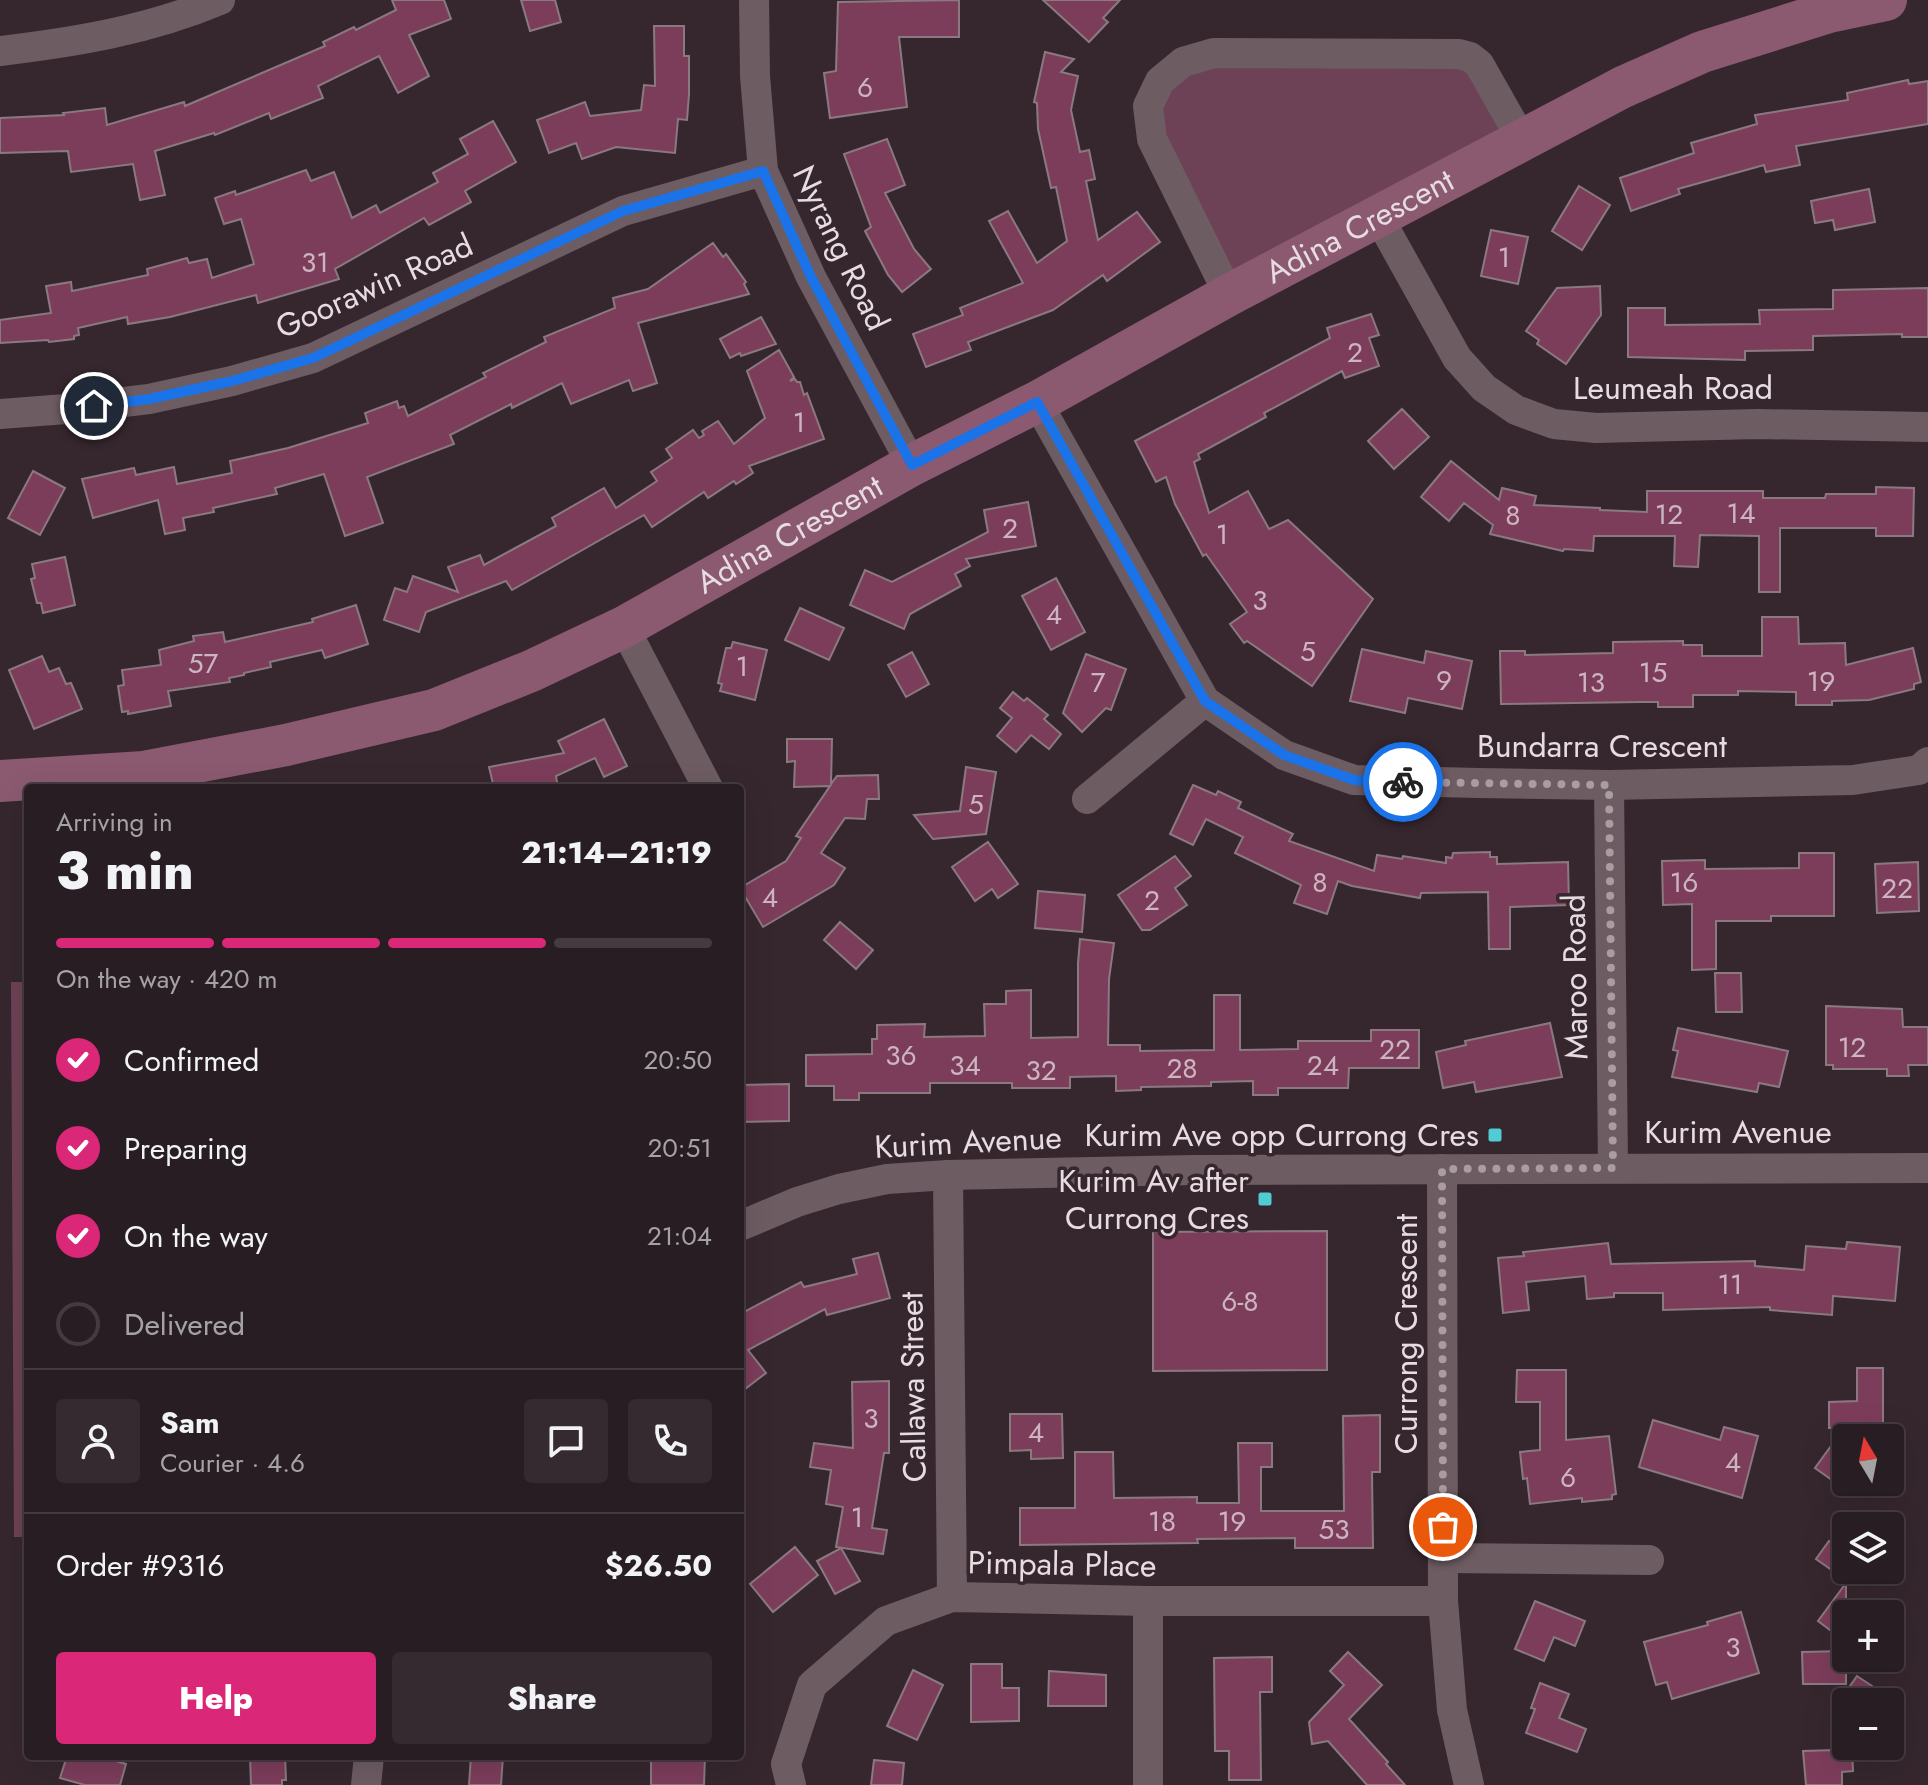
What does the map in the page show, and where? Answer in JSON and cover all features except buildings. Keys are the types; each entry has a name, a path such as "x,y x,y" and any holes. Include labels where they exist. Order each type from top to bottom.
{"street":[{"path":"0,51 77,42 176,19 220,0"},
{"name":"Nyrang Road","path":"754,0 755,76 763,171 811,277 912,465"},
{"name":"Adina Crescent","path":"0,781 144,772 286,745 434,710 531,671 624,627 912,465 1037,402 1229,295 1623,87 1702,52 1828,6 1886,0"},
{"path":"1229,295 1152,139 1148,106 1160,81 1183,62 1214,53 1459,54 1479,64 1522,140"},
{"name":"Goorawin Road","path":"0,414 149,399 232,381 313,358 623,211 763,171"},
{"name":"Leumeah Road","path":"1379,218 1457,358 1484,388 1516,410 1554,424 1596,428 1758,424 1928,427"},
{"name":"Bundarra Crescent","path":"1037,402 1205,701 1284,755 1354,780 1609,785 1853,780 1919,770 1928,762"},
{"path":"624,627 706,784"},
{"path":"1087,799 1205,701"},
{"name":"Maroo Road","path":"1609,785 1613,1168"},
{"name":"Kurim Avenue","path":"744,1224 797,1202 839,1189 887,1179 948,1175 1194,1170 1928,1168"},
{"name":"Currong Crescent","path":"1442,1169 1443,1601 1452,1710 1469,1785"},
{"name":"Callawa Street","path":"948,1175 952,1597"},
{"path":"1443,1558 1649,1560"},
{"name":"Pimpala Place","path":"791,1785 786,1764 812,1685 886,1621 952,1597 1148,1601 1443,1601"},
{"path":"1148,1601 1148,1785"},
{"path":"366,1785 369,1760"}],"shaded area":[{"path":"1459,54 1522,140 1229,295 1152,139 1160,81 1183,62"},
{"path":"11,982 24,982 24,1537 14,1537"}],"way so far":[{"path":"1403,782 1609,785 1613,1168 1442,1169 1443,1527"}],"place":[{"name":"Kurim Ave opp Currong Cres","path":"1495,1135"},
{"name":"Kurim Av after Currong Cres","path":"1265,1199"}],"route":[{"path":"94,406 149,399 232,381 313,358 623,211 763,171 811,277 912,465 1037,402 1205,701 1284,755 1354,780 1403,782"}]}
